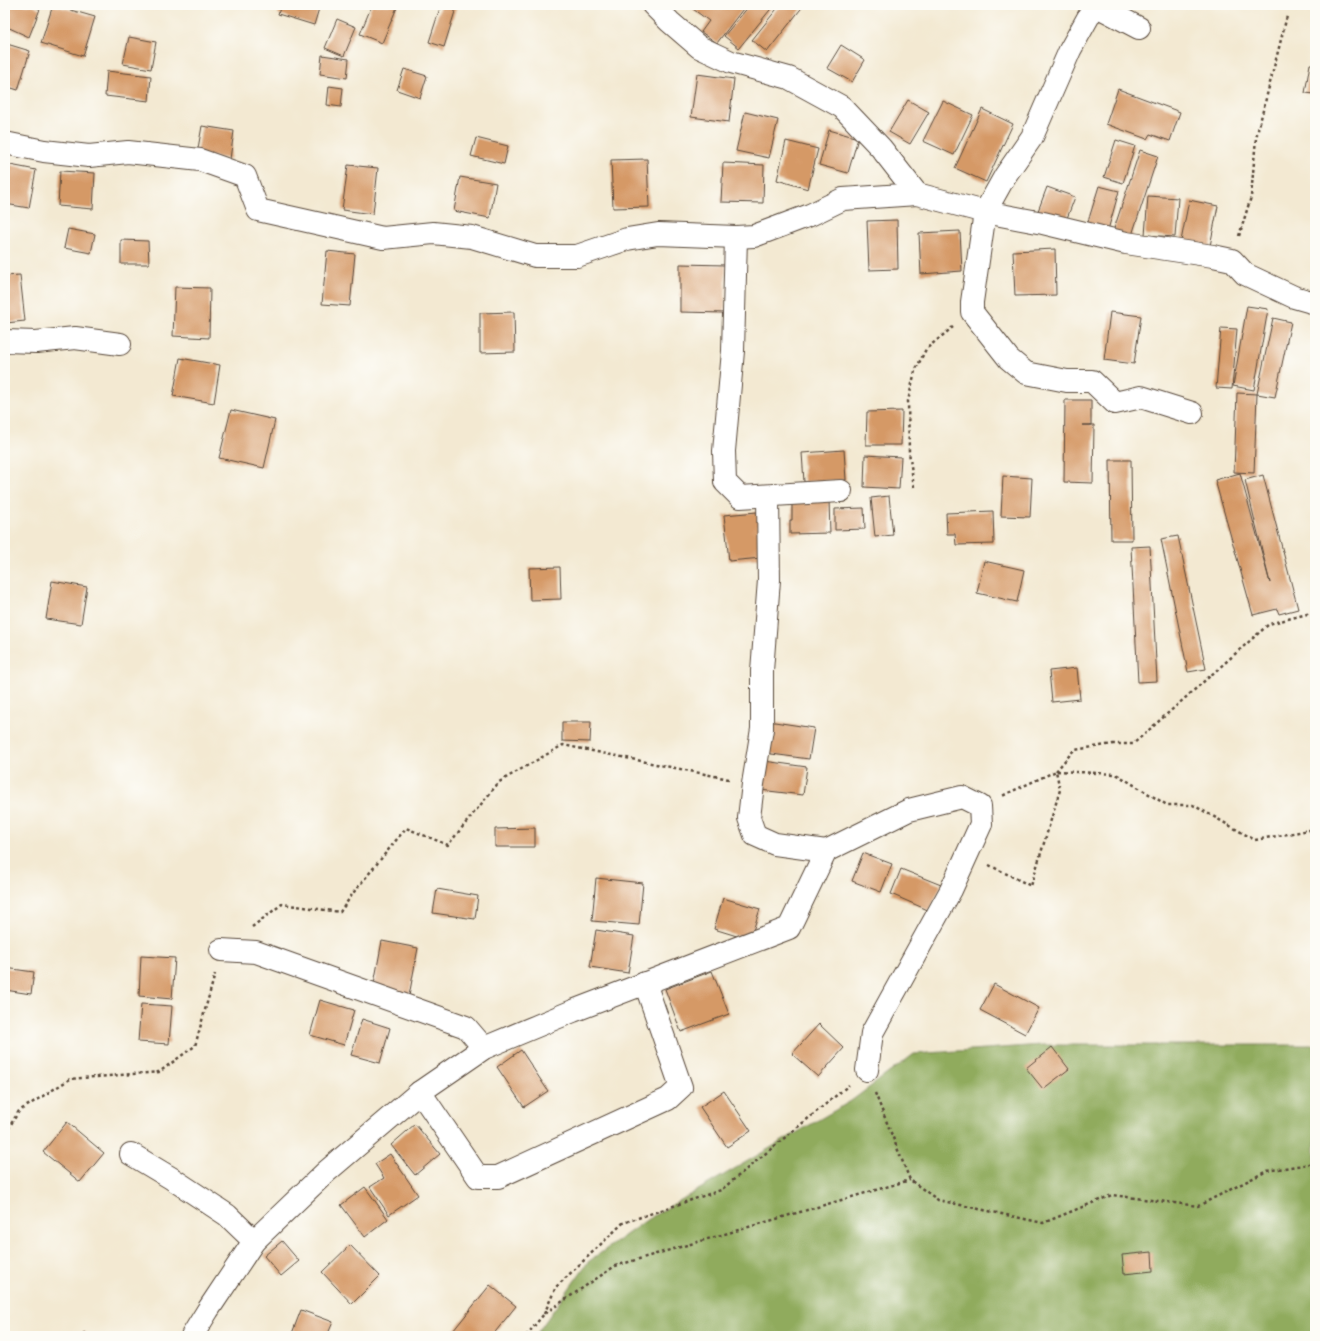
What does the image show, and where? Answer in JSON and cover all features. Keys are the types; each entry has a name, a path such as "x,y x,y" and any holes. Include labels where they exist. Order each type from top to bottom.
{"street":[{"path":"653,5 699,47 731,62 789,78 842,107 881,148 917,194"},
{"path":"1139,28 1095,5 1070,50 1032,137 1005,176 986,212 972,302 972,312 1009,359 1026,373 1067,381 1092,382 1115,403 1141,397 1192,413"},
{"path":"5,143 44,151 89,156 128,152 200,160 245,176 258,210 383,238 433,233 472,238 535,256 577,256 627,239 658,234 736,237 754,236 810,215 843,199 917,194 986,212 1044,223 1126,243 1232,260 1245,274 1294,297 1315,303"},
{"path":"736,237 733,351 724,450 725,482 740,498 841,491"},
{"path":"5,340 36,342 75,338 120,344"},
{"path":"768,496 769,580 762,671 762,729 749,818 755,835 775,844 826,852 909,810 962,796 980,806 982,824 951,890 872,1033 867,1070"},
{"path":"192,1336 254,1241 326,1172 420,1092 484,1048 789,928 826,852"},
{"path":"221,950 256,952 466,1027 484,1048"},
{"path":"420,1092 478,1177 498,1177 668,1099 681,1087 645,984"},
{"path":"131,1154 227,1215 254,1241"}],"path":[{"path":"1232,260 1251,197 1256,138 1287,16"},
{"path":"914,488 909,452 908,401 915,371 926,349 972,312"},
{"path":"980,806 1056,770 1074,750 1112,744 1133,744 1269,624 1315,612"},
{"path":"252,927 282,904 340,912 354,892 406,828 448,845 499,782 563,744 753,784"},
{"path":"1056,770 1116,774 1167,805 1193,805 1255,840 1315,829"},
{"path":"968,854 1031,886 1060,790 1056,770"},
{"path":"5,1134 19,1111 70,1079 159,1072 195,1046 221,950"},
{"path":"526,1336 544,1314 556,1287 623,1223 721,1190 867,1070 910,1180 938,1200 1043,1223 1112,1195 1198,1206 1267,1171 1315,1163"},
{"path":"544,1314 615,1266 910,1180"}],"green space":[{"path":"1042,1045 1315,1045 1315,1336 535,1336 588,1262 648,1219 851,1101 914,1054"}],"building":[{"path":"5,5 31,5 40,9 29,37 5,26"},
{"path":"53,5 95,17 83,56 41,43"},
{"path":"281,5 320,5 314,25 278,14"},
{"path":"372,5 398,5 382,43 360,34"},
{"path":"441,5 457,5 444,47 429,42"},
{"path":"696,5 746,5 717,43 701,32 709,21 693,9"},
{"path":"750,5 774,5 739,48 724,36"},
{"path":"780,5 804,5 767,52 752,40"},
{"path":"337,19 356,27 344,56 325,48"},
{"path":"129,37 156,42 151,69 123,64"},
{"path":"7,44 30,51 18,90 5,86 5,49"},
{"path":"841,45 865,60 852,82 827,68"},
{"path":"322,55 349,59 347,78 320,74"},
{"path":"1310,64 1315,64 1315,94 1305,93"},
{"path":"404,69 427,76 420,98 397,90"},
{"path":"107,71 151,76 149,101 105,96"},
{"path":"697,74 734,79 729,122 691,117"},
{"path":"329,86 343,88 341,107 327,105"},
{"path":"1118,89 1180,112 1170,141 1150,134 1147,139 1106,124"},
{"path":"908,100 929,112 910,144 889,132"},
{"path":"943,101 973,115 954,155 923,141"},
{"path":"5,104 8,105 6,114 5,114"},
{"path":"982,109 1013,124 986,182 955,168"},
{"path":"745,112 778,120 769,158 736,151"},
{"path":"202,126 234,131 230,159 197,154"},
{"path":"829,130 858,138 848,173 819,165"},
{"path":"476,138 508,146 504,164 471,156"},
{"path":"1116,140 1135,146 1123,183 1104,177"},
{"path":"786,141 818,149 808,189 777,180"},
{"path":"1140,150 1158,156 1131,238 1113,232"},
{"path":"647,159 649,207 613,208 611,160"},
{"path":"723,163 764,165 763,203 721,202"},
{"path":"5,164 36,170 29,208 5,204"},
{"path":"348,165 378,168 373,214 342,210"},
{"path":"60,171 95,173 93,209 58,206"},
{"path":"460,177 496,183 490,218 454,211"},
{"path":"1099,186 1119,191 1108,230 1087,225"},
{"path":"1047,187 1075,197 1066,221 1038,211"},
{"path":"1148,196 1178,198 1175,237 1145,235"},
{"path":"1189,200 1218,206 1210,246 1181,241"},
{"path":"897,220 898,269 869,270 867,221"},
{"path":"68,229 95,234 91,253 64,248"},
{"path":"960,231 962,271 921,274 919,233"},
{"path":"121,240 148,241 149,264 121,264"},
{"path":"1055,249 1056,295 1015,296 1013,251"},
{"path":"327,251 355,254 350,306 322,304"},
{"path":"680,264 726,265 725,313 680,312"},
{"path":"20,275 25,321 6,323 5,276"},
{"path":"175,287 210,288 209,338 173,336"},
{"path":"1247,306 1268,309 1254,390 1233,386"},
{"path":"514,312 515,352 480,353 480,313"},
{"path":"1110,312 1141,316 1134,364 1104,360"},
{"path":"1273,318 1291,322 1275,397 1257,394"},
{"path":"1221,328 1237,329 1232,389 1216,388"},
{"path":"180,358 220,365 214,403 173,396"},
{"path":"1237,393 1257,394 1254,473 1234,472"},
{"path":"1065,400 1091,400 1091,425 1094,425 1093,483 1064,482"},
{"path":"231,410 275,420 264,468 219,458"},
{"path":"902,411 901,445 866,445 867,412"},
{"path":"844,450 846,480 804,482 802,453"},
{"path":"865,455 901,457 899,489 864,487"},
{"path":"1110,460 1131,460 1132,540 1111,540"},
{"path":"1240,473 1270,583 1245,480 1263,475 1298,609 1279,614 1277,609 1253,615 1215,480"},
{"path":"1003,476 1032,478 1030,517 1001,516"},
{"path":"889,496 893,535 875,537 871,498"},
{"path":"829,500 830,533 790,534 792,502"},
{"path":"864,508 865,529 835,530 835,509"},
{"path":"993,511 994,544 956,545 955,534 947,534 946,513"},
{"path":"757,512 762,558 729,561 724,515"},
{"path":"1178,536 1206,669 1188,672 1161,539"},
{"path":"1150,546 1157,681 1138,682 1131,547"},
{"path":"984,561 1024,570 1017,602 977,593"},
{"path":"560,567 561,599 530,600 529,568"},
{"path":"52,581 87,587 81,624 46,619"},
{"path":"1077,668 1080,699 1052,702 1049,671"},
{"path":"768,721 814,728 809,759 764,753"},
{"path":"562,722 591,722 590,742 562,741"},
{"path":"764,761 807,767 803,795 760,790"},
{"path":"535,828 535,847 495,847 495,829"},
{"path":"863,853 892,864 881,892 852,881"},
{"path":"901,869 941,885 930,911 891,894"},
{"path":"596,878 643,883 639,925 592,921"},
{"path":"437,889 478,896 475,919 433,913"},
{"path":"723,898 760,909 750,940 714,929"},
{"path":"596,930 634,936 628,973 590,967"},
{"path":"382,941 418,948 409,996 373,989"},
{"path":"141,956 175,958 172,999 139,996"},
{"path":"5,968 34,972 31,994 5,990"},
{"path":"712,971 729,1014 681,1032 665,989"},
{"path":"994,984 1039,1008 1025,1034 980,1010"},
{"path":"320,1000 354,1010 344,1045 310,1035"},
{"path":"141,1004 172,1006 169,1044 138,1042"},
{"path":"362,1019 390,1028 380,1063 351,1055"},
{"path":"819,1024 844,1048 818,1077 792,1054"},
{"path":"1052,1047 1069,1069 1043,1089 1026,1068"},
{"path":"521,1050 548,1091 524,1107 497,1067"},
{"path":"724,1091 751,1131 727,1147 700,1107"},
{"path":"67,1122 104,1153 80,1182 43,1152"},
{"path":"415,1124 440,1154 415,1175 391,1145"},
{"path":"390,1154 418,1195 389,1215 370,1187 384,1178 375,1164"},
{"path":"365,1187 388,1219 365,1237 341,1205"},
{"path":"282,1241 299,1261 281,1276 264,1256"},
{"path":"350,1245 380,1276 352,1304 322,1272"},
{"path":"1152,1252 1153,1271 1124,1274 1122,1255"},
{"path":"490,1285 516,1306 492,1336 449,1336"},
{"path":"301,1310 333,1322 327,1336 291,1336"},
{"path":"84,1332 90,1336 81,1336"}]}
